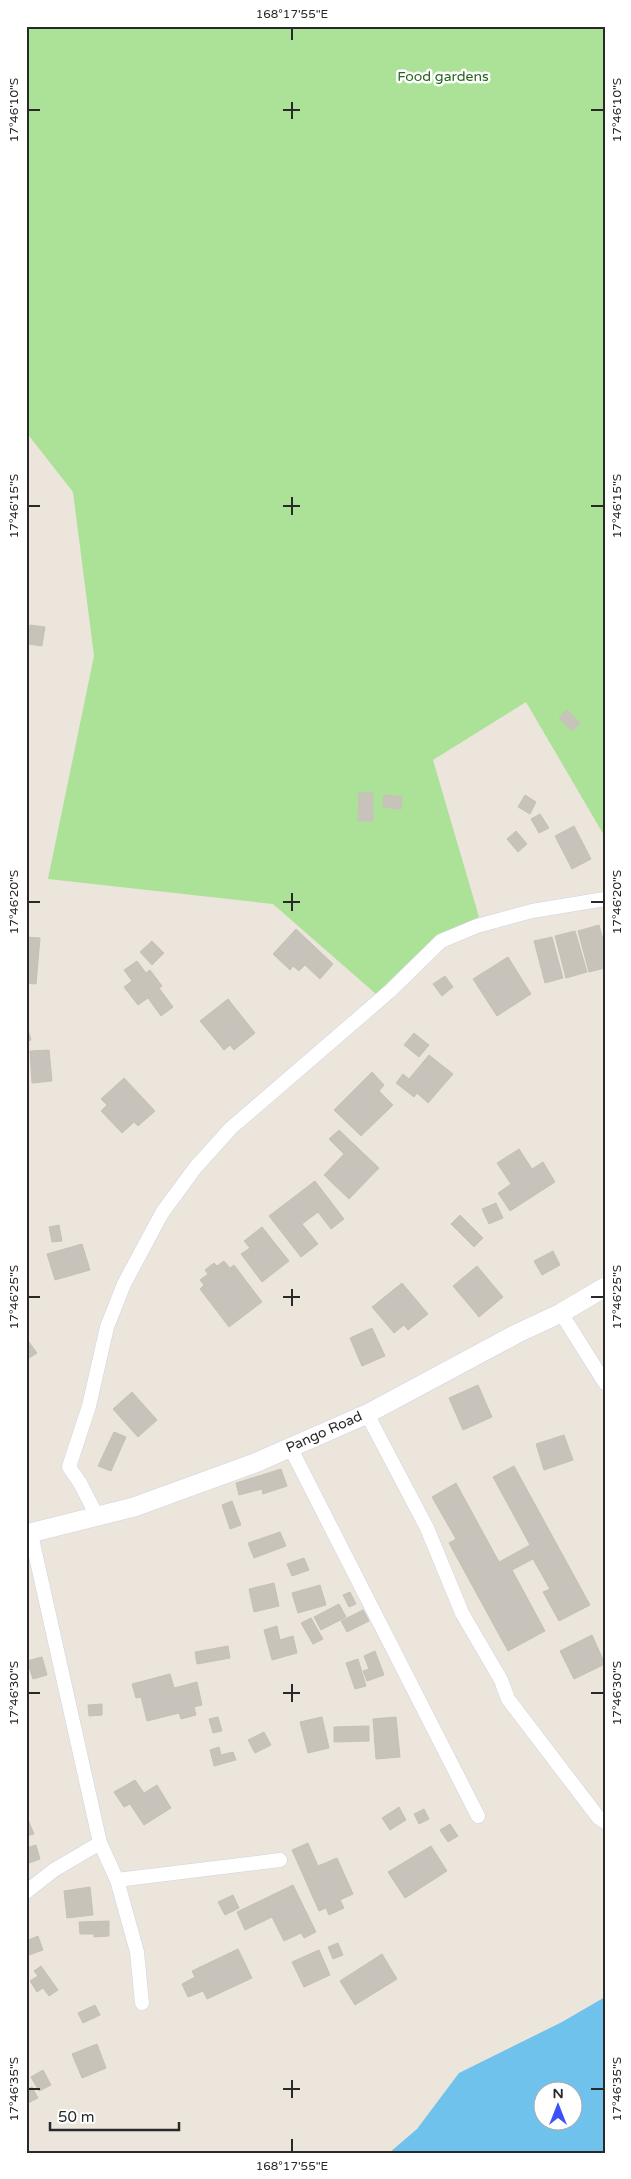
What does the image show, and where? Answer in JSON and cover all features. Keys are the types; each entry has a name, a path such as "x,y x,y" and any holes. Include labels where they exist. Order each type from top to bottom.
{"street":[{"path":"97,1516 80,1483 68,1467 89,1406 107,1326 124,1284 162,1213 195,1168 231,1128 390,991 441,941 477,926 532,911 605,898"},
{"name":"Pango Road","path":"29,1534 134,1506 228,1473 290,1447 367,1414 518,1333 561,1313 605,1288"},
{"path":"561,1313 605,1383"},
{"path":"367,1414 427,1528 462,1612 501,1680 508,1699 598,1816 605,1822"},
{"path":"290,1447 478,1816"},
{"path":"29,1534 100,1843 117,1880 136,1952 142,2003"},
{"path":"26,1892 54,1870 100,1843"},
{"path":"117,1880 280,1860"}],"green space":[{"name":"Food gardens","path":"26,26 605,26 605,837 526,702 433,760 479,917 435,938 376,994 273,904 48,879 94,656 73,492 26,432"}],"water":[{"path":"605,1997 605,2153 389,2153 417,2129 459,2073 562,2022"}],"building":[{"path":"26,490 28,490 28,511 26,511"},
{"path":"30,625 45,627 42,646 28,644"},
{"path":"567,710 580,723 572,731 559,718"},
{"path":"359,793 373,793 373,821 358,821"},
{"path":"384,795 402,797 401,809 383,807"},
{"path":"525,795 536,802 530,814 518,807"},
{"path":"540,814 549,828 539,833 531,819"},
{"path":"574,826 591,859 572,869 555,836"},
{"path":"516,831 527,844 518,852 507,839"},
{"path":"599,925 605,947 605,968 589,972 578,931"},
{"path":"296,929 333,964 320,979 305,965 299,971 293,966 290,970 273,954"},
{"path":"575,931 587,972 566,978 555,936"},
{"path":"26,937 40,938 36,984 26,983"},
{"path":"552,937 563,978 545,983 534,941"},
{"path":"152,941 164,953 152,965 140,952"},
{"path":"508,957 531,994 497,1016 473,979"},
{"path":"137,961 146,973 150,970 162,986 159,988 173,1007 161,1016 148,998 138,1005 124,987 132,981 124,970"},
{"path":"445,976 453,987 442,996 433,984"},
{"path":"228,999 255,1033 234,1050 230,1045 224,1050 200,1021"},
{"path":"26,1022 31,1040 26,1041"},
{"path":"414,1033 429,1045 419,1057 404,1045"},
{"path":"49,1050 52,1081 32,1083 30,1051"},
{"path":"429,1055 453,1074 428,1103 417,1093 414,1097 396,1083 403,1074 409,1079"},
{"path":"372,1072 384,1085 379,1091 393,1105 361,1136 334,1110"},
{"path":"124,1078 155,1111 138,1126 134,1122 122,1133 101,1111 107,1105 101,1099"},
{"path":"339,1130 379,1168 349,1199 324,1175 344,1154 329,1139"},
{"path":"519,1149 532,1169 543,1162 555,1182 510,1211 498,1193 511,1184 497,1163"},
{"path":"315,1181 344,1219 331,1229 318,1212 302,1224 318,1244 301,1257 269,1216"},
{"path":"496,1203 503,1218 489,1224 482,1209"},
{"path":"460,1215 483,1238 474,1247 451,1224"},
{"path":"59,1225 62,1241 52,1242 49,1227"},
{"path":"262,1227 289,1261 262,1282 241,1254 250,1248 244,1241"},
{"path":"82,1244 90,1270 55,1280 47,1254"},
{"path":"553,1251 560,1265 542,1275 534,1261"},
{"path":"224,1261 230,1268 234,1265 262,1302 229,1327 200,1289 204,1285 200,1280 208,1274 205,1270 214,1263 217,1266"},
{"path":"477,1266 503,1297 479,1317 453,1286"},
{"path":"402,1283 428,1314 408,1330 404,1325 394,1333 372,1307"},
{"path":"372,1328 385,1356 362,1366 350,1338"},
{"path":"26,1338 37,1353 26,1360"},
{"path":"478,1385 492,1417 463,1430 449,1398"},
{"path":"132,1392 157,1420 138,1437 113,1409"},
{"path":"114,1432 126,1437 111,1471 98,1466"},
{"path":"564,1435 573,1460 544,1470 536,1444"},
{"path":"514,1466 590,1605 559,1621 543,1592 550,1589 533,1559 512,1570 545,1631 508,1651 449,1543 456,1539 432,1497 456,1483 499,1562 530,1545 493,1477"},
{"path":"281,1469 287,1486 263,1494 262,1489 239,1495 236,1483"},
{"path":"232,1501 241,1525 230,1529 222,1505"},
{"path":"280,1532 286,1546 254,1558 248,1543"},
{"path":"304,1558 309,1570 292,1576 287,1564"},
{"path":"274,1583 279,1606 254,1612 249,1589"},
{"path":"320,1585 326,1605 298,1613 292,1593"},
{"path":"350,1592 356,1604 349,1607 343,1595"},
{"path":"339,1604 346,1617 321,1630 314,1617"},
{"path":"363,1610 369,1621 347,1632 341,1621"},
{"path":"311,1618 323,1639 313,1644 301,1623"},
{"path":"277,1626 280,1640 293,1636 297,1653 272,1660 264,1630"},
{"path":"592,1635 605,1664 574,1679 560,1651"},
{"path":"228,1646 230,1658 197,1664 195,1652"},
{"path":"375,1651 384,1675 367,1681 363,1671 369,1669 364,1656"},
{"path":"42,1657 47,1675 33,1679 27,1661"},
{"path":"358,1659 366,1686 355,1689 346,1663"},
{"path":"170,1674 174,1688 197,1682 202,1705 194,1707 196,1715 181,1719 179,1713 147,1721 141,1697 136,1698 132,1684"},
{"path":"102,1704 102,1715 89,1716 88,1705"},
{"path":"218,1717 222,1731 213,1733 209,1719"},
{"path":"322,1717 329,1748 308,1753 300,1722"},
{"path":"396,1717 400,1757 376,1759 373,1719"},
{"path":"369,1726 369,1741 334,1742 334,1727"},
{"path":"264,1732 271,1745 255,1753 248,1740"},
{"path":"219,1747 221,1755 233,1752 236,1760 214,1766 210,1750"},
{"path":"135,1780 144,1793 157,1785 171,1808 144,1825 130,1804 124,1807 114,1792"},
{"path":"399,1807 406,1820 390,1830 382,1818"},
{"path":"424,1809 429,1819 419,1824 414,1814"},
{"path":"26,1815 34,1834 26,1836"},
{"path":"450,1824 458,1836 448,1842 440,1830"},
{"path":"308,1843 318,1866 337,1858 353,1894 340,1900 344,1908 329,1915 326,1908 319,1911 292,1850"},
{"path":"36,1845 40,1859 29,1863 26,1848"},
{"path":"431,1846 447,1871 405,1898 388,1872"},
{"path":"293,1885 316,1932 304,1938 301,1933 284,1941 272,1917 245,1930 237,1912"},
{"path":"90,1887 93,1915 67,1918 64,1891"},
{"path":"233,1895 239,1908 225,1915 218,1902"},
{"path":"109,1921 109,1936 94,1937 94,1934 80,1934 79,1922"},
{"path":"38,1936 43,1950 26,1956 26,1941"},
{"path":"338,1943 343,1955 333,1959 328,1947"},
{"path":"238,1949 252,1978 207,1999 203,1991 188,1997 182,1984 195,1977 192,1971"},
{"path":"319,1950 330,1975 304,1987 292,1962"},
{"path":"382,1954 397,1979 355,2005 340,1981"},
{"path":"41,1966 58,1990 49,1996 43,1988 37,1992 30,1981 38,1976 34,1971"},
{"path":"95,2005 100,2015 83,2023 78,2013"},
{"path":"97,2044 106,2068 82,2078 72,2054"},
{"path":"43,2070 51,2085 39,2091 31,2077"},
{"path":"32,2087 38,2098 26,2104 26,2090"}]}
